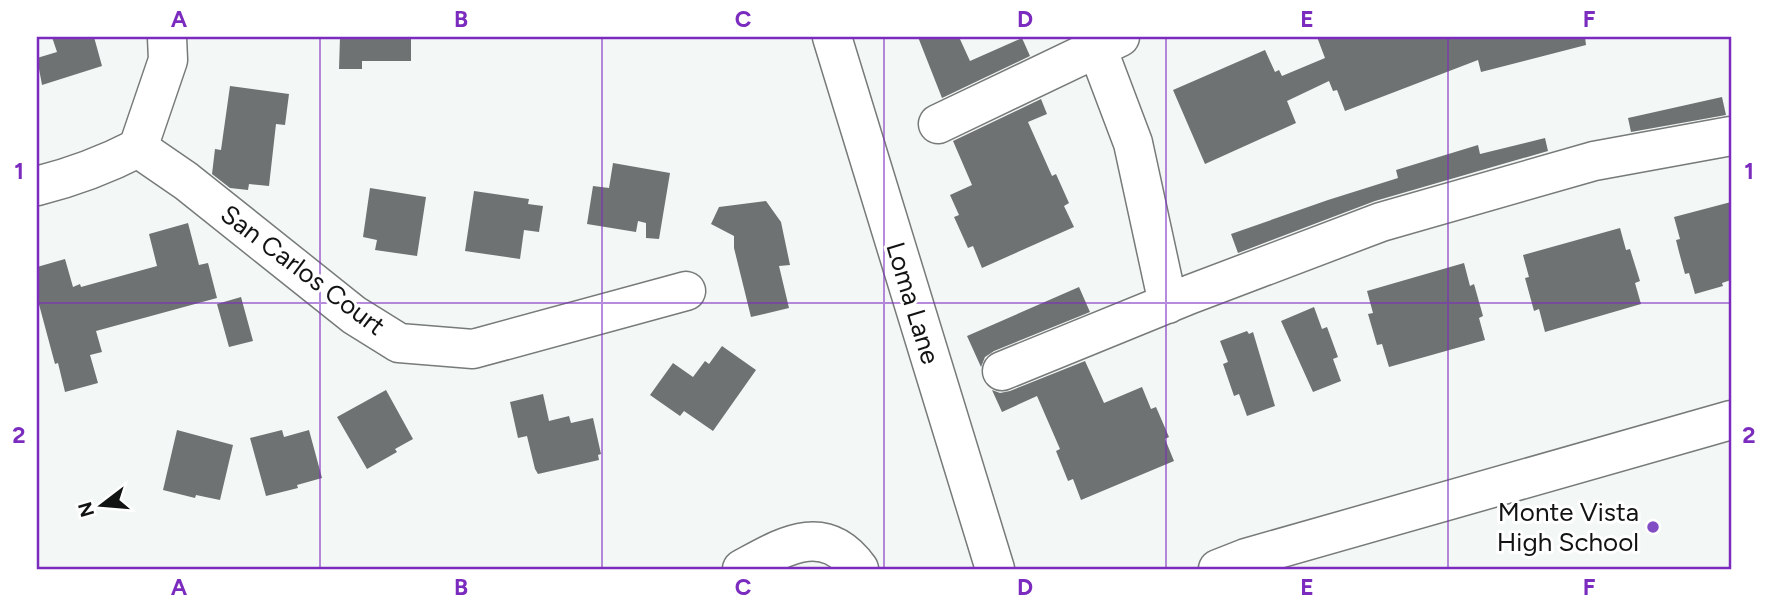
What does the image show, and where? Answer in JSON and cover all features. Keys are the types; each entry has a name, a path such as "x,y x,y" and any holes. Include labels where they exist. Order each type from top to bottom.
{"street":[{"path":"37,186 77,176 138,148 168,60 167,37"},
{"name":"Loma Lane","path":"832,37 995,569"},
{"path":"938,124 1104,40 1133,143 1168,303"},
{"path":"1002,371 1168,303 1381,222 1594,161 1731,136"},
{"name":"San Carlos Court","path":"138,148 186,181 354,314 399,343 473,349 686,291"},
{"path":"1218,569 1246,558 1731,420"},
{"path":"743,569 783,547 812,541 839,549 850,557 859,569"}],"building":[{"path":"52,37 94,37 102,66 42,85 37,58 57,52"},
{"path":"340,37 411,37 411,61 362,61 362,69 339,69"},
{"path":"918,37 959,37 970,61 1022,38 1030,56 942,98"},
{"path":"1317,37 1585,37 1586,45 1481,72 1478,60 1345,111 1337,90 1333,91 1329,81 1287,101 1296,123 1205,164 1173,90 1265,50 1275,72 1279,70 1282,76 1325,58"},
{"path":"230,86 289,94 285,125 276,124 269,186 249,184 248,190 230,188 212,174 215,149 221,150"},
{"path":"1722,97 1726,115 1631,132 1628,118"},
{"path":"1041,99 1047,114 1028,122 1052,176 1056,174 1069,203 1064,206 1074,227 982,268 973,246 968,248 954,217 959,215 950,195 972,185 953,141"},
{"path":"1545,138 1548,151 1375,201 1238,253 1231,234 1398,178 1396,170 1478,145 1480,154"},
{"path":"613,163 670,173 659,239 646,238 646,223 638,221 636,232 587,224 593,186 609,188"},
{"path":"370,188 426,197 417,256 375,250 377,240 363,237"},
{"path":"474,191 529,199 528,204 543,206 539,232 524,230 520,259 465,251"},
{"path":"766,201 781,222 790,265 779,266 789,308 751,317 734,248 734,236 711,224 719,207"},
{"path":"1731,202 1731,280 1722,283 1723,286 1695,294 1689,273 1685,274 1679,252 1676,240 1680,239 1674,217"},
{"path":"188,223 199,265 208,263 217,298 96,331 102,352 90,355 98,383 65,392 37,297 37,267 65,259 73,287 80,284 81,287 157,266 149,234"},
{"path":"1620,228 1626,250 1630,249 1640,281 1635,283 1641,304 1545,332 1539,309 1534,311 1525,278 1529,277 1523,255"},
{"path":"1464,263 1470,286 1474,284 1483,316 1479,318 1485,340 1389,367 1382,344 1377,345 1368,314 1373,313 1367,291"},
{"path":"1079,287 1090,312 994,351 985,357 981,367 967,336"},
{"path":"241,297 253,341 229,347 217,304"},
{"path":"1314,307 1322,329 1327,327 1338,357 1333,359 1341,381 1313,392 1281,321"},
{"path":"1247,331 1249,334 1253,332 1275,406 1247,416 1239,394 1234,396 1223,364 1228,362 1220,341"},
{"path":"722,346 756,370 713,431 684,411 680,416 650,395 673,363 693,377 705,361 709,364"},
{"path":"1085,361 1104,403 1142,387 1151,409 1156,407 1169,437 1165,439 1174,461 1081,500 1073,479 1068,481 1056,451 1060,449 1037,396 1002,412 992,390 1000,393 1010,391"},
{"path":"386,390 413,439 395,449 397,452 367,469 337,417"},
{"path":"543,394 549,421 569,416 571,423 593,418 601,454 598,455 599,460 538,474 527,436 518,438 510,402"},
{"path":"177,430 233,445 220,500 196,495 195,498 163,490"},
{"path":"282,430 284,437 309,430 322,478 297,485 298,488 266,496 250,438"}],"place":[{"name":"Monte Vista High School","path":"1653,527"}]}
